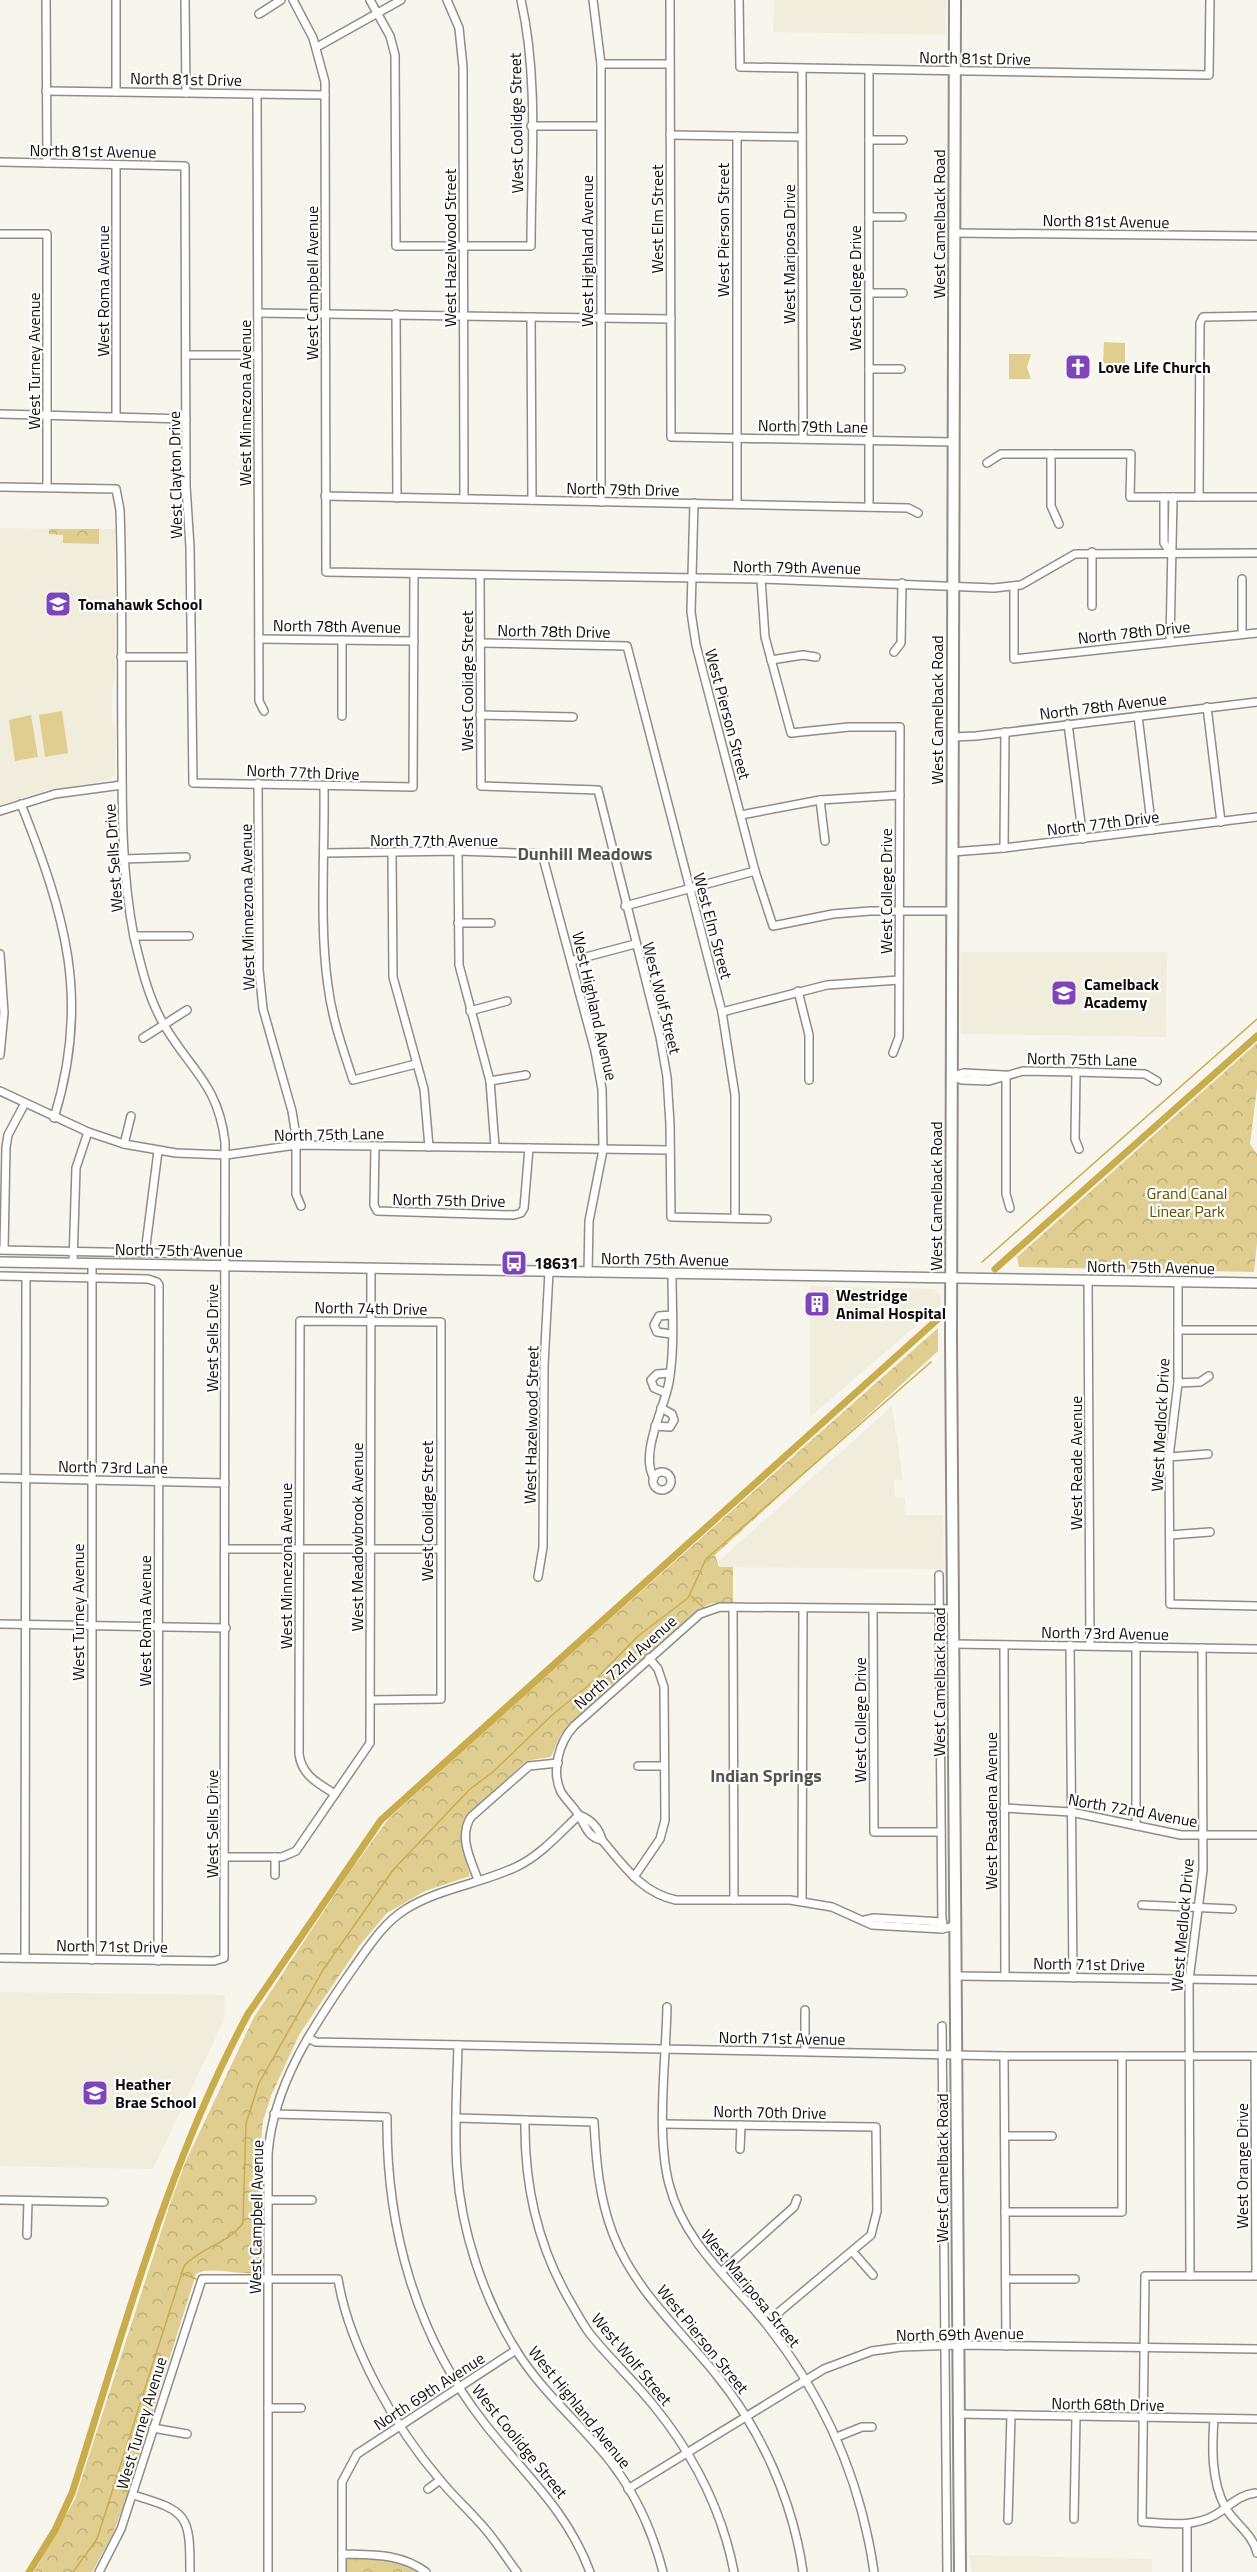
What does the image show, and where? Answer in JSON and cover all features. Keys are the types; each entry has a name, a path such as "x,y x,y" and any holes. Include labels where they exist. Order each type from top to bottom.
{"main road":[{"name":"West Camelback Road","path":"955,0 951,1278 960,2572"},
{"name":"North 75th Avenue","path":"0,1262 1257,1283"}],"street":[{"path":"46,0 47,163"},
{"path":"116,0 116,92"},
{"path":"185,0 186,93"},
{"path":"259,14 281,0"},
{"name":"West Campbell Avenue","path":"293,0 317,47 323,68 325,95 327,572"},
{"path":"370,0 390,36 395,55 396,246 464,246"},
{"path":"317,47 401,0"},
{"name":"West Hazelwood Street","path":"447,0 459,28 462,47 464,499"},
{"name":"West Coolidge Street","path":"464,246 531,246 528,34 521,0"},
{"name":"West Highland Avenue","path":"593,0 601,64 601,502"},
{"name":"West Elm Street","path":"670,0 671,437"},
{"name":"North 81st Drive","path":"739,0 740,67 1209,75 1210,0"},
{"path":"601,64 670,64"},
{"name":"West Mariposa Drive","path":"802,69 803,439"},
{"name":"West College Drive","path":"869,69 869,507"},
{"name":"North 81st Drive","path":"46,91 325,95"},
{"name":"West Minnezona Avenue","path":"257,94 259,701 264,711"},
{"path":"531,126 600,126"},
{"path":"670,135 802,137"},
{"name":"West Pierson Street","path":"737,136 737,504"},
{"path":"869,140 903,140"},
{"name":"North 81st Avenue","path":"0,162 185,166"},
{"name":"West Roma Avenue","path":"116,165 116,417"},
{"name":"West Clayton Drive","path":"185,166 186,419 193,783"},
{"path":"869,217 902,217"},
{"name":"North 81st Avenue","path":"954,233 1257,236"},
{"name":"West Turney Avenue","path":"0,234 47,234 47,487"},
{"path":"869,293 903,293"},
{"path":"258,313 671,319"},
{"path":"396,314 397,498"},
{"path":"1199,497 1200,324 1203,317 1257,316"},
{"path":"531,317 532,500"},
{"path":"186,355 258,355"},
{"path":"869,369 901,369"},
{"path":"0,414 186,419"},
{"name":"North 79th Lane","path":"671,437 954,442"},
{"path":"987,462 1001,454 1131,454 1130,497 1257,497"},
{"path":"1051,454 1051,506 1059,524"},
{"path":"0,487 47,487"},
{"name":"West Sells Drive","path":"47,487 116,489 120,510 123,859 134,936 151,999 164,1025 198,1069 211,1092 224,1129 226,1155 224,1958"},
{"name":"North 79th Drive","path":"326,496 908,507 918,513"},
{"path":"1164,497 1164,543 1170,552"},
{"path":"1170,642 1170,552 1173,497"},
{"name":"West Pierson Street","path":"694,503 692,612 696,645 756,871 773,926 833,914 899,911"},
{"path":"1092,552 1092,606"},
{"name":"North 79th Avenue","path":"327,572 761,579 1014,586 1029,581 1064,558 1092,552 1257,553"},
{"path":"414,574 414,641"},
{"name":"West Coolidge Street","path":"480,574 481,786 598,790"},
{"path":"761,579 762,616 771,660 803,655 816,657"},
{"path":"1242,579 1242,634"},
{"path":"894,652 901,643 902,583"},
{"name":"North 78th Drive","path":"1014,586 1014,659 1257,633"},
{"name":"North 78th Avenue","path":"259,639 414,641"},
{"path":"342,640 342,716"},
{"name":"North 77th Drive","path":"193,783 412,787 414,641"},
{"name":"North 78th Drive","path":"480,643 627,646"},
{"name":"West Elm Street","path":"627,646 722,1012 735,1095 735,1218"},
{"path":"121,657 190,657"},
{"name":"West College Drive","path":"771,660 791,733 849,727 900,727 899,1037 893,1053"},
{"name":"North 78th Avenue","path":"952,736 1005,732 1257,702"},
{"path":"1206,707 1221,822"},
{"path":"480,715 573,717"},
{"path":"1138,716 1152,830"},
{"path":"1068,724 1083,839"},
{"path":"1004,848 1005,732"},
{"name":"West Minnezona Avenue","path":"258,783 259,970 263,1009 292,1111 296,1145 296,1194 301,1206"},
{"path":"0,811 55,794 122,785"},
{"path":"324,787 327,985 333,1016 353,1080 416,1064"},
{"name":"West Wolf Street","path":"598,790 625,906 660,1037 667,1077 672,1217 735,1218"},
{"path":"741,815 820,800 900,795"},
{"path":"820,800 825,841"},
{"path":"21,804 58,906 71,977 71,1047 65,1083 54,1118"},
{"name":"North 77th Drive","path":"952,852 1083,839 1257,817"},
{"path":"458,851 459,965 490,1082 495,1147"},
{"name":"North 77th Avenue","path":"326,853 392,854 458,851 542,854"},
{"path":"392,854 393,977 424,1089 429,1147"},
{"name":"West Highland Avenue","path":"542,854 599,1073 603,1150 589,1221 588,1273"},
{"path":"123,859 186,857"},
{"path":"625,906 756,871"},
{"path":"899,911 952,912"},
{"path":"458,922 491,923"},
{"path":"134,936 189,936"},
{"path":"571,961 635,944"},
{"path":"0,954 4,1014 0,1055"},
{"path":"722,1012 798,992 865,980 899,980"},
{"path":"798,992 809,1035 809,1080"},
{"path":"470,1011 507,1001"},
{"path":"143,1038 187,1010"},
{"name":"North 75th Lane","path":"951,1076 962,1073 1006,1075 1023,1071 1076,1072 1145,1074 1157,1081"},
{"path":"1076,1072 1075,1139 1079,1149"},
{"path":"490,1082 526,1075"},
{"path":"1006,1075 1006,1194 1011,1208"},
{"name":"North 75th Lane","path":"0,1091 88,1132 124,1144 158,1151 226,1155 296,1145 670,1150"},
{"path":"2,1250 6,1147 9,1135 25,1103"},
{"path":"124,1144 131,1116"},
{"path":"74,1263 76,1168 88,1132"},
{"name":"North 75th Drive","path":"375,1146 374,1205 377,1211 521,1213 529,1148"},
{"path":"145,1253 158,1151"},
{"path":"735,1218 766,1219"},
{"name":"North 75th Avenue","path":"2,1250 204,1254"},
{"name":"West Turney Avenue","path":"92,1263 92,1960"},
{"name":"West Meadowbrook Avenue","path":"275,1857 290,1855 303,1845 369,1743 371,1700 371,1269"},
{"name":"West Hazelwood Street","path":"538,1577 543,1547 544,1365 549,1272"},
{"path":"654,1478 650,1468 655,1426 670,1373 672,1274"},
{"name":"North 75th Avenue","path":"0,1276 157,1282"},
{"path":"25,1958 26,1277"},
{"name":"West Reade Avenue","path":"1088,1281 1090,1646"},
{"name":"West Roma Avenue","path":"157,1282 158,1961"},
{"name":"West Medlock Drive","path":"1178,1283 1178,1383 1169,1457 1170,1604 1257,1606"},
{"path":"671,1334 657,1332 654,1325 658,1316 672,1315"},
{"name":"West Minnezona Avenue","path":"300,1321 300,1762 311,1779 335,1794"},
{"name":"North 74th Drive","path":"300,1321 441,1322"},
{"name":"West Coolidge Street","path":"371,1700 441,1699 441,1322"},
{"path":"1178,1330 1257,1330"},
{"path":"666,1393 654,1388 651,1380 657,1374 670,1373"},
{"path":"1178,1383 1200,1382 1209,1376"},
{"path":"655,1426 665,1428 673,1424 672,1414 661,1408"},
{"path":"1169,1457 1208,1454"},
{"name":"North 73rd Lane","path":"0,1478 225,1483"},
{"path":"1170,1534 1210,1532"},
{"path":"225,1549 440,1549"},
{"name":"West Camelback Road","path":"939,1575 942,1925"},
{"path":"735,1900 733,1607 953,1609"},
{"name":"North 72nd Avenue","path":"558,1763 560,1749 567,1733 649,1658 705,1610 733,1607"},
{"path":"802,1901 803,1608"},
{"name":"West College Drive","path":"873,1609 874,1832 941,1832"},
{"path":"0,1624 226,1628"},
{"name":"North 73rd Avenue","path":"953,1644 1257,1649"},
{"name":"West Pasadena Avenue","path":"1004,1645 1005,1976"},
{"path":"1070,1645 1073,1978"},
{"path":"1136,1646 1136,1827"},
{"name":"West Medlock Drive","path":"1190,2276 1189,1980 1203,1870 1202,1648"},
{"path":"634,1877 664,1829 663,1677 649,1658"},
{"path":"478,1880 465,1839 466,1824 471,1817 530,1766 558,1763 558,1780 562,1793 579,1815 583,1827 594,1839 602,1840 634,1877 656,1895 676,1900 802,1901 832,1907 872,1925 956,1926"},
{"path":"638,1766 664,1766"},
{"name":"North 72nd Avenue","path":"1004,1808 1071,1812 1136,1827 1203,1837 1257,1835"},
{"name":"West Campbell Avenue","path":"268,2572 268,2154 274,2114 308,2038 353,1970 389,1922 407,1908 432,1895 519,1866 579,1815"},
{"path":"225,1857 275,1857 275,1875"},
{"path":"1142,1905 1232,1909"},
{"name":"North 71st Drive","path":"0,1958 158,1961 214,1961 224,1958"},
{"name":"North 71st Drive","path":"956,1976 1257,1980"},
{"name":"West Mariposa Street","path":"667,2007 664,2155 669,2185 680,2215 694,2240 766,2323 806,2380 837,2437 861,2508 874,2572"},
{"path":"805,2010 805,2052"},
{"name":"West Camelback Road","path":"942,2026 947,2572"},
{"name":"North 71st Avenue","path":"308,2038 315,2042 942,2055 1256,2056"},
{"name":"West Highland Avenue","path":"458,2045 457,2172 472,2250 492,2305 516,2350 545,2388 611,2462 640,2510 663,2572"},
{"path":"1004,2056 1006,2346"},
{"path":"1005,2212 1122,2212 1122,2056"},
{"name":"West Orange Drive","path":"1256,2056 1256,2276"},
{"name":"West Coolidge Street","path":"274,2114 387,2117 389,2184 404,2262 429,2331 459,2387 484,2422 560,2511 575,2536 590,2572"},
{"path":"456,2118 525,2120"},
{"name":"West Pierson Street","path":"525,2120 594,2122 597,2169 604,2209 623,2256 642,2286 717,2375 746,2416 765,2451 783,2495 803,2572"},
{"name":"West Wolf Street","path":"525,2120 524,2152 530,2199 544,2249 559,2282 589,2333 655,2406 688,2452 716,2509 734,2572"},
{"name":"North 70th Drive","path":"664,2124 876,2127 876,2225 871,2235 854,2252"},
{"path":"740,2149 741,2125"},
{"path":"1005,2136 1052,2136"},
{"path":"721,2272 794,2207 798,2199"},
{"path":"0,2200 104,2202"},
{"path":"268,2200 312,2200"},
{"path":"27,2235 28,2201"},
{"path":"766,2323 854,2252 873,2275"},
{"path":"1255,2493 1243,2494 1213,2516 1187,2524 1142,2522 1145,2276 1256,2276"},
{"name":"West Turney Avenue","path":"99,2572 114,2547 133,2494 202,2279 268,2279"},
{"path":"268,2279 338,2279 352,2327 382,2394 400,2425 440,2480 480,2522 517,2572"},
{"path":"1006,2279 1075,2279"},
{"name":"North 69th Avenue","path":"628,2489 806,2380 840,2361 872,2351 900,2346 1257,2349"},
{"name":"North 69th Avenue","path":"342,2554 342,2482 357,2454 516,2350"},
{"path":"268,2408 301,2408"},
{"name":"North 68th Drive","path":"959,2414 1257,2419"},
{"path":"1008,2520 1011,2415"},
{"path":"1074,2519 1076,2417"},
{"path":"1214,2419 1216,2483 1225,2508 1251,2539 1257,2553"},
{"path":"153,2427 187,2434"},
{"path":"837,2437 862,2427 873,2427"},
{"path":"428,2489 440,2480"},
{"path":"133,2494 164,2504 181,2515 189,2534 190,2572"},
{"path":"1187,2524 1187,2572"},
{"path":"342,2572 342,2554 391,2555 426,2572"}],"shaded area":[{"path":"774,0 946,0 945,35 773,32"},
{"name":"Tomahawk School","path":"0,528 115,529 115,678 112,688 112,721 116,732 115,775 110,780 44,791 0,805"},
{"name":"Camelback Academy","path":"961,952 1167,952 1166,1037 961,1034"},
{"path":"810,1286 933,1289 941,1296 941,1304 810,1417"},
{"path":"892,1406 903,1480 894,1480 895,1497 905,1498 905,1515 943,1515 944,1569 718,1567 719,1561"},
{"name":"Heather Brae School","path":"0,1992 225,1995 224,2020 153,2169 0,2166"},
{"path":"969,2555 1152,2559 1152,2572 972,2572"}],"green space":[{"path":"1104,342 1125,343 1125,364 1103,363"},
{"path":"1009,354 1031,354 1027,367 1031,379 1009,379"},
{"path":"49,529 99,529 99,544 63,543 63,535 49,534"},
{"path":"62,711 68,753 45,757 39,715"},
{"path":"31,715 38,757 15,761 9,720"},
{"name":"Grand Canal Linear Park","path":"1257,1043 1257,1088 1250,1144 1257,1154 1257,1243 1254,1272 1019,1267 1017,1257"},
{"path":"938,1328 938,1351 715,1555 719,1567 733,1567 733,1603 712,1603 697,1610 574,1720 560,1736 551,1757 531,1760 523,1764 470,1813 462,1825 461,1842 470,1876 425,1891 387,1913 360,1945 299,2035 271,2096 263,2121 260,2150 259,2272 210,2271 196,2274 112,2536 92,2572 34,2572 75,2499 185,2163 254,2017 349,1873 389,1818"},
{"path":"351,2558 399,2562 420,2572 346,2572 346,2561"}],"waterway":[{"path":"982,1262 1257,1019"},
{"path":"995,1269 1257,1036"},
{"path":"1073,1231 1084,1221"},
{"path":"29,2572 55,2530 72,2493 149,2249 170,2189 219,2071 248,2014 381,1820 939,1318"},
{"path":"73,2572 97,2539 184,2266 198,2254 230,2236 243,2223 246,2123 259,2083 323,1970 393,1870 469,1790 494,1771 552,1715 595,1680 638,1636 688,1598 706,1559 931,1362"},
{"path":"691,1596 705,1609"},
{"path":"181,2273 196,2279"},
{"path":"113,2486 129,2492"}],"place":[{"name":"Love Life Church","path":"1078,367"},
{"name":"Tomahawk School","path":"58,604"},
{"name":"Camelback Academy","path":"1064,993"},
{"name":"18631","path":"514,1263"},
{"name":"Westridge Animal Hospital","path":"817,1304"},
{"name":"Heather Brae School","path":"95,2093"}],"district":[{"name":"Dunhill Meadows","path":"585,853"},
{"name":"Indian Springs","path":"766,1775"}]}
